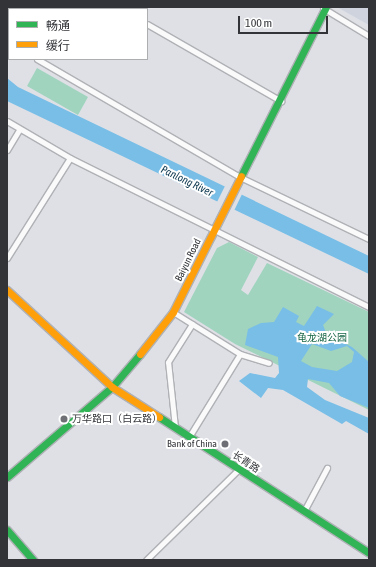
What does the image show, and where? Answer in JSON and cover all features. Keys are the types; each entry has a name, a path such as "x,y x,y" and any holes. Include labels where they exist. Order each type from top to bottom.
{"main road":[{"name":"Baiyun Road","path":"7,477 112,387 133,366 173,312 240,177 281,101 325,8"},
{"name":"长青路","path":"7,290 112,387 369,553"},
{"path":"7,530 33,560"}],"street":[{"path":"325,8 369,36"},
{"path":"148,25 281,101"},
{"path":"39,60 240,177 369,239"},
{"path":"7,121 19,130 70,158 213,231 369,307"},
{"path":"7,150 19,130"},
{"path":"7,258 70,158"},
{"path":"173,312 240,354 269,363"},
{"path":"175,428 168,362 192,324"},
{"path":"189,437 240,354"},
{"path":"304,511 327,468"},
{"path":"146,560 239,469"}],"shaded area":[{"path":"337,7 369,7 369,25"}],"green space":[{"path":"37,68 88,97 78,115 27,86"},
{"name":"龟龙湖公园","path":"229,242 258,257 241,290 248,295 267,263 369,312 369,410 235,344 184,312 217,248"}],"water":[{"name":"Panlong River","path":"7,78 18,87 369,256 369,274 7,101"},
{"path":"317,306 334,314 323,325 327,335 352,347 369,362 369,408 340,396 329,383 308,379 307,387 325,400 369,418 369,434 346,421 342,424 283,390 268,388 261,398 239,381 250,373 275,378 279,373 278,357 245,345 248,329 261,323 274,322 283,307 299,316 296,322 304,326","holes":["312,344 331,351 347,346 354,352 352,362 337,371 312,367 301,361"]}],"pier":[{"path":"225,186 243,192 233,213 216,204"}],"traffic: fast":[{"path":"241,176 326,7"},
{"path":"7,477 112,387 140,354"},
{"path":"159,417 369,553"},
{"path":"7,530 33,560"}],"traffic: slow":[{"path":"140,354 173,312 241,176"},
{"path":"7,290 112,387 159,417"}],"place":[{"name":"万华路口（白云路）","path":"64,419"},
{"name":"Bank of China","path":"225,444"}]}
